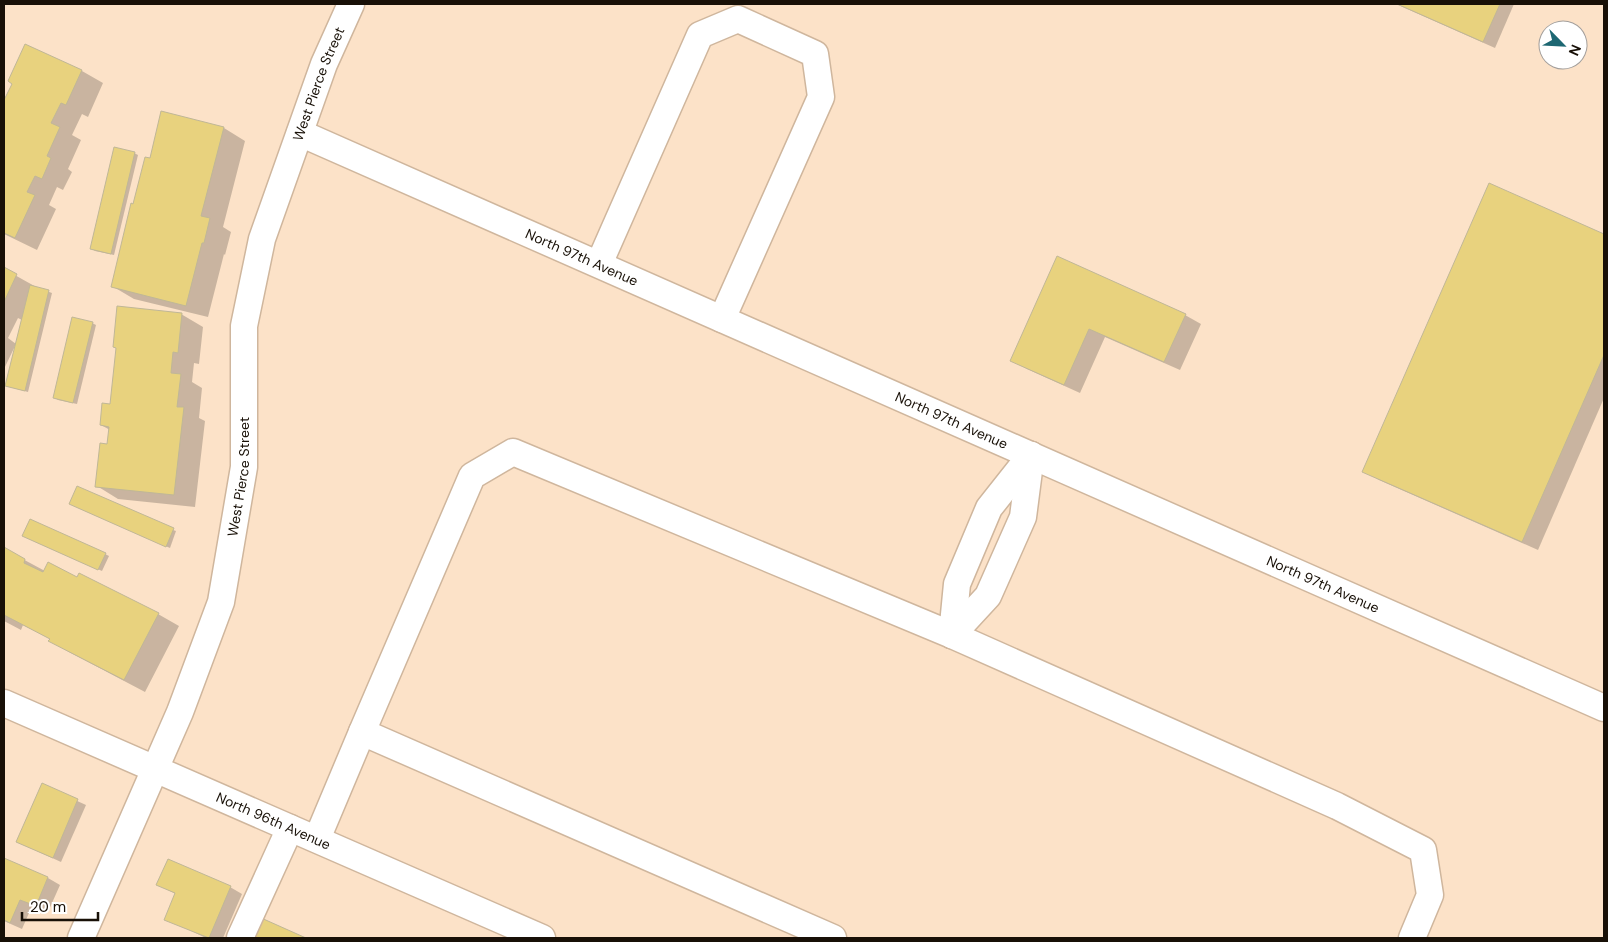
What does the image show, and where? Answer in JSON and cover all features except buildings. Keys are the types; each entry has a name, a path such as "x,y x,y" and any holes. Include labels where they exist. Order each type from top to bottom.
{"street":[{"name":"West Pierce Street","path":"87,936 180,712 221,602 244,467 244,326 262,239 324,64 351,4"},
{"path":"599,264 700,35 738,19 814,54 821,97 722,319"},
{"name":"North 97th Avenue","path":"300,133 1604,708"},
{"path":"317,840 472,476 513,452 952,635 1337,806 1423,850 1430,895 1412,938"},
{"path":"952,635 988,596 1023,517 1031,456"},
{"path":"952,635 957,584 989,508 1031,456"},
{"name":"North 96th Avenue","path":"5,710 155,769 542,938"},
{"path":"362,732 832,938"},
{"path":"240,938 290,828"}]}
